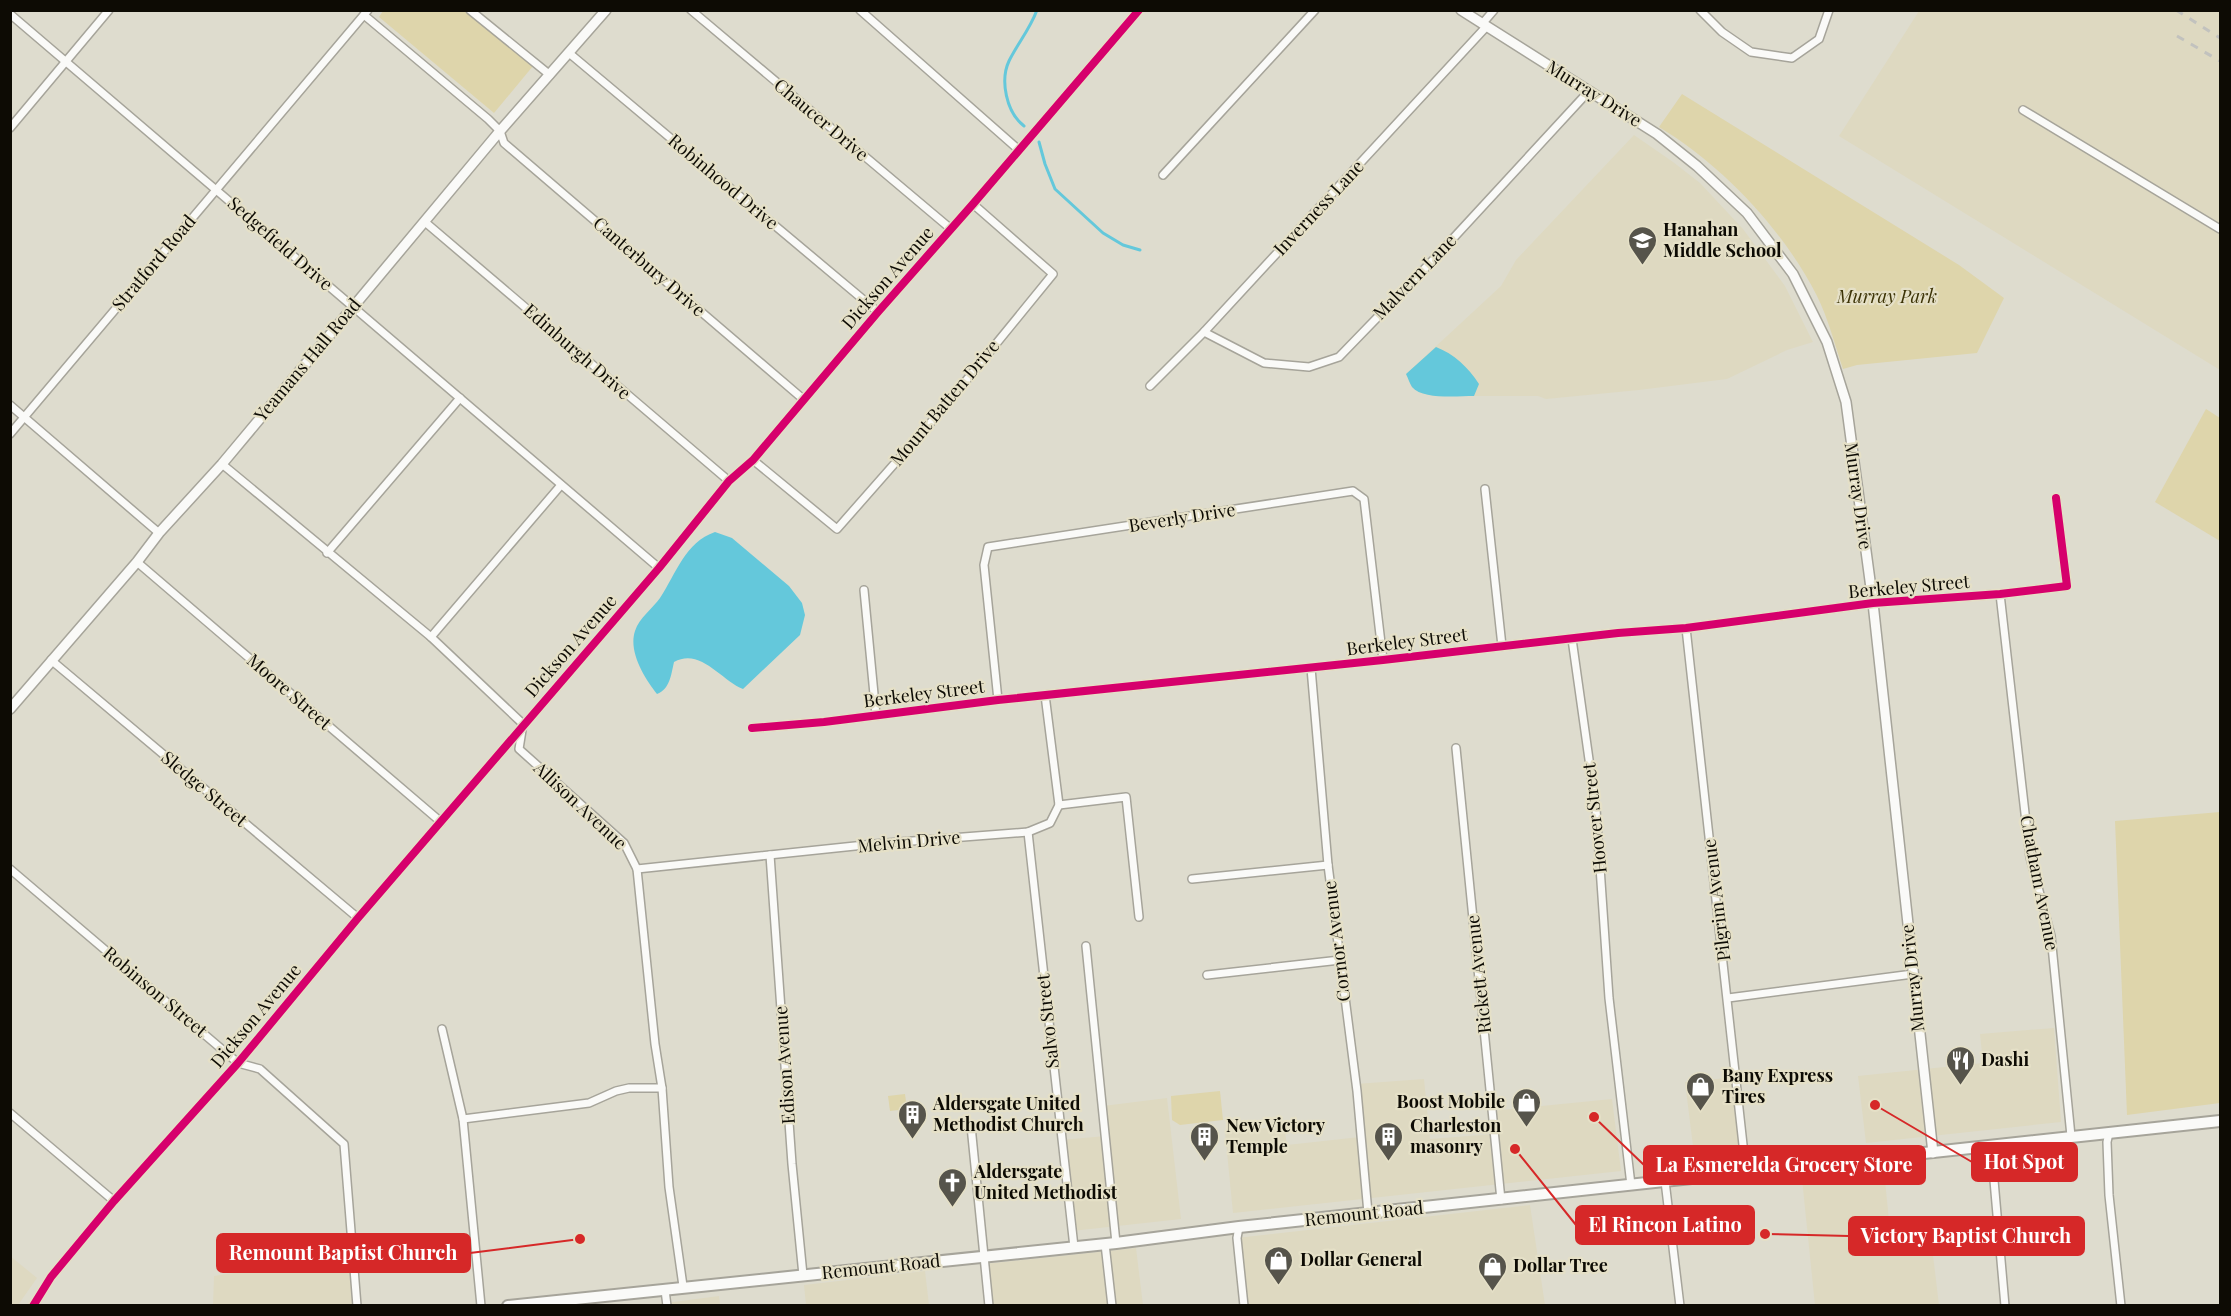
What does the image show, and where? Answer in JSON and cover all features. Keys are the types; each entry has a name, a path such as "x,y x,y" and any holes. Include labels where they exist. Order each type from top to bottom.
{"main road":[{"name":"Remount Road","path":"508,1305 1074,1247 1239,1227 2220,1121"}],"street":[{"path":"10,128 67,63 109,10"},
{"path":"470,10 550,75"},
{"name":"Yeamans Hall Road","path":"10,709 137,562 159,533 222,464 352,306 606,10"},
{"name":"Chaucer Drive","path":"691,10 951,229"},
{"path":"860,10 1018,150"},
{"name":"Dickson Avenue","path":"33,1305 51,1277 114,1201 238,1063 358,918 729,482 753,460 1138,10"},
{"path":"1163,175 1315,10"},
{"name":"Murray Drive","path":"1461,10 1657,134 1697,166 1747,213 1793,274 1827,342 1846,402 1873,603 1933,1153"},
{"name":"Inverness Lane","path":"1150,386 1204,332 1484,26 1494,10"},
{"path":"1700,10 1722,32 1751,52 1792,58 1819,39 1829,10"},
{"name":"Canterbury Drive","path":"366,13 501,130 504,143 803,399"},
{"name":"Stratford Road","path":"10,434 366,13"},
{"name":"Sedgefield Drive","path":"10,14 659,567"},
{"name":"Robinhood Drive","path":"569,53 878,312"},
{"name":"Malvern Lane","path":"1204,332 1264,363 1309,367 1339,357 1435,258 1589,91"},
{"path":"2023,110 2220,229"},
{"name":"Mount Batten Drive","path":"753,460 837,529 947,404 1053,274 973,204"},
{"name":"Edinburgh Drive","path":"426,222 729,482"},
{"path":"327,553 460,398"},
{"path":"10,405 159,533"},
{"path":"222,464 431,637 523,724"},
{"path":"431,637 561,485"},
{"path":"1485,489 1502,646"},
{"name":"Beverly Drive","path":"998,700 984,565 988,547 1353,491 1364,499 1383,660"},
{"name":"Berkeley Street","path":"752,728 1686,628 1873,603 2000,594 2067,586 2056,498"},
{"name":"Moore Street","path":"137,562 441,822"},
{"path":"864,590 876,715"},
{"name":"Chatham Avenue","path":"2000,594 2030,857 2051,936 2071,1136"},
{"name":"Pilgrim Avenue","path":"1686,628 1746,1172"},
{"name":"Hoover Street","path":"1572,639 1596,809 1610,998 1631,1185"},
{"name":"Sledge Street","path":"51,660 358,918"},
{"name":"Cornor Avenue","path":"1311,668 1328,865 1357,1091 1368,1213"},
{"path":"1045,695 1059,805 1126,796 1139,917"},
{"name":"Allison Avenue","path":"523,724 519,749 624,843 637,869 655,1044 662,1088 669,1187 683,1286"},
{"name":"Rickett Avenue","path":"1456,748 1501,1200"},
{"name":"Melvin Drive","path":"637,869 1028,832 1050,823 1059,805"},
{"name":"Salvo Street","path":"1028,832 1074,1247"},
{"name":"Edison Avenue","path":"770,855 802,1275"},
{"path":"1192,879 1328,865"},
{"name":"Robinson Street","path":"10,869 238,1063 260,1069 344,1144 357,1305"},
{"path":"1086,946 1111,1243 1112,1305"},
{"path":"1207,975 1340,960"},
{"path":"1728,998 1912,974"},
{"path":"442,1029 463,1119 481,1305"},
{"path":"463,1119 589,1103 629,1088 662,1088"},
{"path":"10,1113 114,1201"},
{"path":"971,1126 989,1305"},
{"path":"2109,1133 2107,1142 2109,1195 2121,1305"},
{"path":"1990,1146 2005,1305"},
{"path":"1665,1181 1680,1305"},
{"path":"1239,1227 1237,1238 1244,1305"},
{"path":"665,1290 667,1305"}],"shaded area":[{"path":"1919,11 2220,11 2220,370 1839,136"},
{"name":"Hanahan Middle School","path":"1634,135 1700,183 1743,229 1785,286 1813,342 1787,350 1727,379 1639,390 1546,399 1538,396 1435,396 1421,393 1412,387 1406,374 1501,286 1516,260"},
{"path":"2054,1028 2061,1122 1866,1143 1858,1076 1983,1063 1980,1034"},
{"path":"1736,1077 1745,1157 1695,1162 1685,1082"},
{"path":"1424,1079 1430,1139 1494,1134 1492,1111 1612,1099 1621,1171 1233,1213 1225,1132 1284,1126 1287,1145 1360,1137 1356,1084"},
{"path":"1167,1098 1181,1219 1072,1231 1061,1140 1106,1136 1103,1106"},
{"path":"1884,1171 1892,1250 1932,1247 1939,1305 1815,1305 1802,1179"},
{"path":"1530,1205 1545,1305 1420,1305 1419,1299 1419,1306 1244,1305 1237,1238"},
{"path":"1136,1248 1143,1305 989,1305 985,1264"},
{"path":"10,1256 37,1278 18,1305 11,1305"},
{"path":"354,1263 357,1305 213,1306 214,1276 251,1270"},
{"path":"925,1271 929,1305 806,1305 804,1285"},
{"path":"719,1296 720,1305 634,1306 666,1303"}],"green space":[{"path":"383,11 466,11 533,66 494,113 379,17"},
{"name":"Murray Park","path":"1682,94 1959,265 2004,298 1977,353 1857,365 1843,369 1817,296 1803,271 1769,223 1728,180 1682,142 1659,127"},
{"path":"2206,409 2220,418 2220,541 2155,502"},
{"path":"2220,812 2220,1103 2127,1115 2115,821"},
{"path":"1220,1091 1223,1120 1180,1125 1172,1120 1171,1096"},
{"path":"905,1094 907,1109 890,1111 888,1096"}],"water":[{"path":"1436,347 1455,357 1475,378 1479,384 1474,396 1432,396 1412,387 1406,374"},
{"path":"715,532 732,538 789,586 802,603 805,615 800,635 743,689 710,666 684,658 674,662 671,677 665,689 657,694 639,665 634,648 635,631 643,617 660,598 689,551 696,543"}],"waterway":[{"path":"1024,126 1009,104 1005,77 1009,61 1037,10"},
{"path":"1039,142 1055,189 1103,233 1123,245 1140,250"}],"railway":[{"path":"2176,10 2220,38"},
{"path":"2177,36 2220,61"}],"cycle path":[{"path":"33,1306 51,1277 114,1201 238,1063 358,918 659,568 729,481 753,460 1139,10"},
{"path":"752,728 824,722 998,700 1618,633 1686,628 1873,603 2000,594 2067,586 2056,498"}],"place":[{"name":"Hanahan Middle School","path":"1642,266"},
{"name":"Dashi","path":"1960,1086"},
{"name":"Hot Spot","path":"1875,1105"},
{"name":"Bany Express Tires","path":"1701,1112"},
{"name":"La Esmerelda Grocery Store","path":"1594,1117"},
{"name":"Boost Mobile","path":"1526,1128"},
{"name":"Aldersgate United Methodist Church","path":"912,1140"},
{"name":"El Rincon Latino","path":"1515,1149"},
{"name":"New Victory Temple","path":"1205,1162"},
{"name":"Charleston masonry","path":"1389,1162"},
{"name":"Aldersgate United Methodist","path":"953,1208"},
{"name":"Victory Baptist Church","path":"1765,1234"},
{"name":"Remount Baptist Church","path":"580,1239"},
{"name":"Dollar General","path":"1279,1286"},
{"name":"Dollar Tree","path":"1492,1292"}]}
